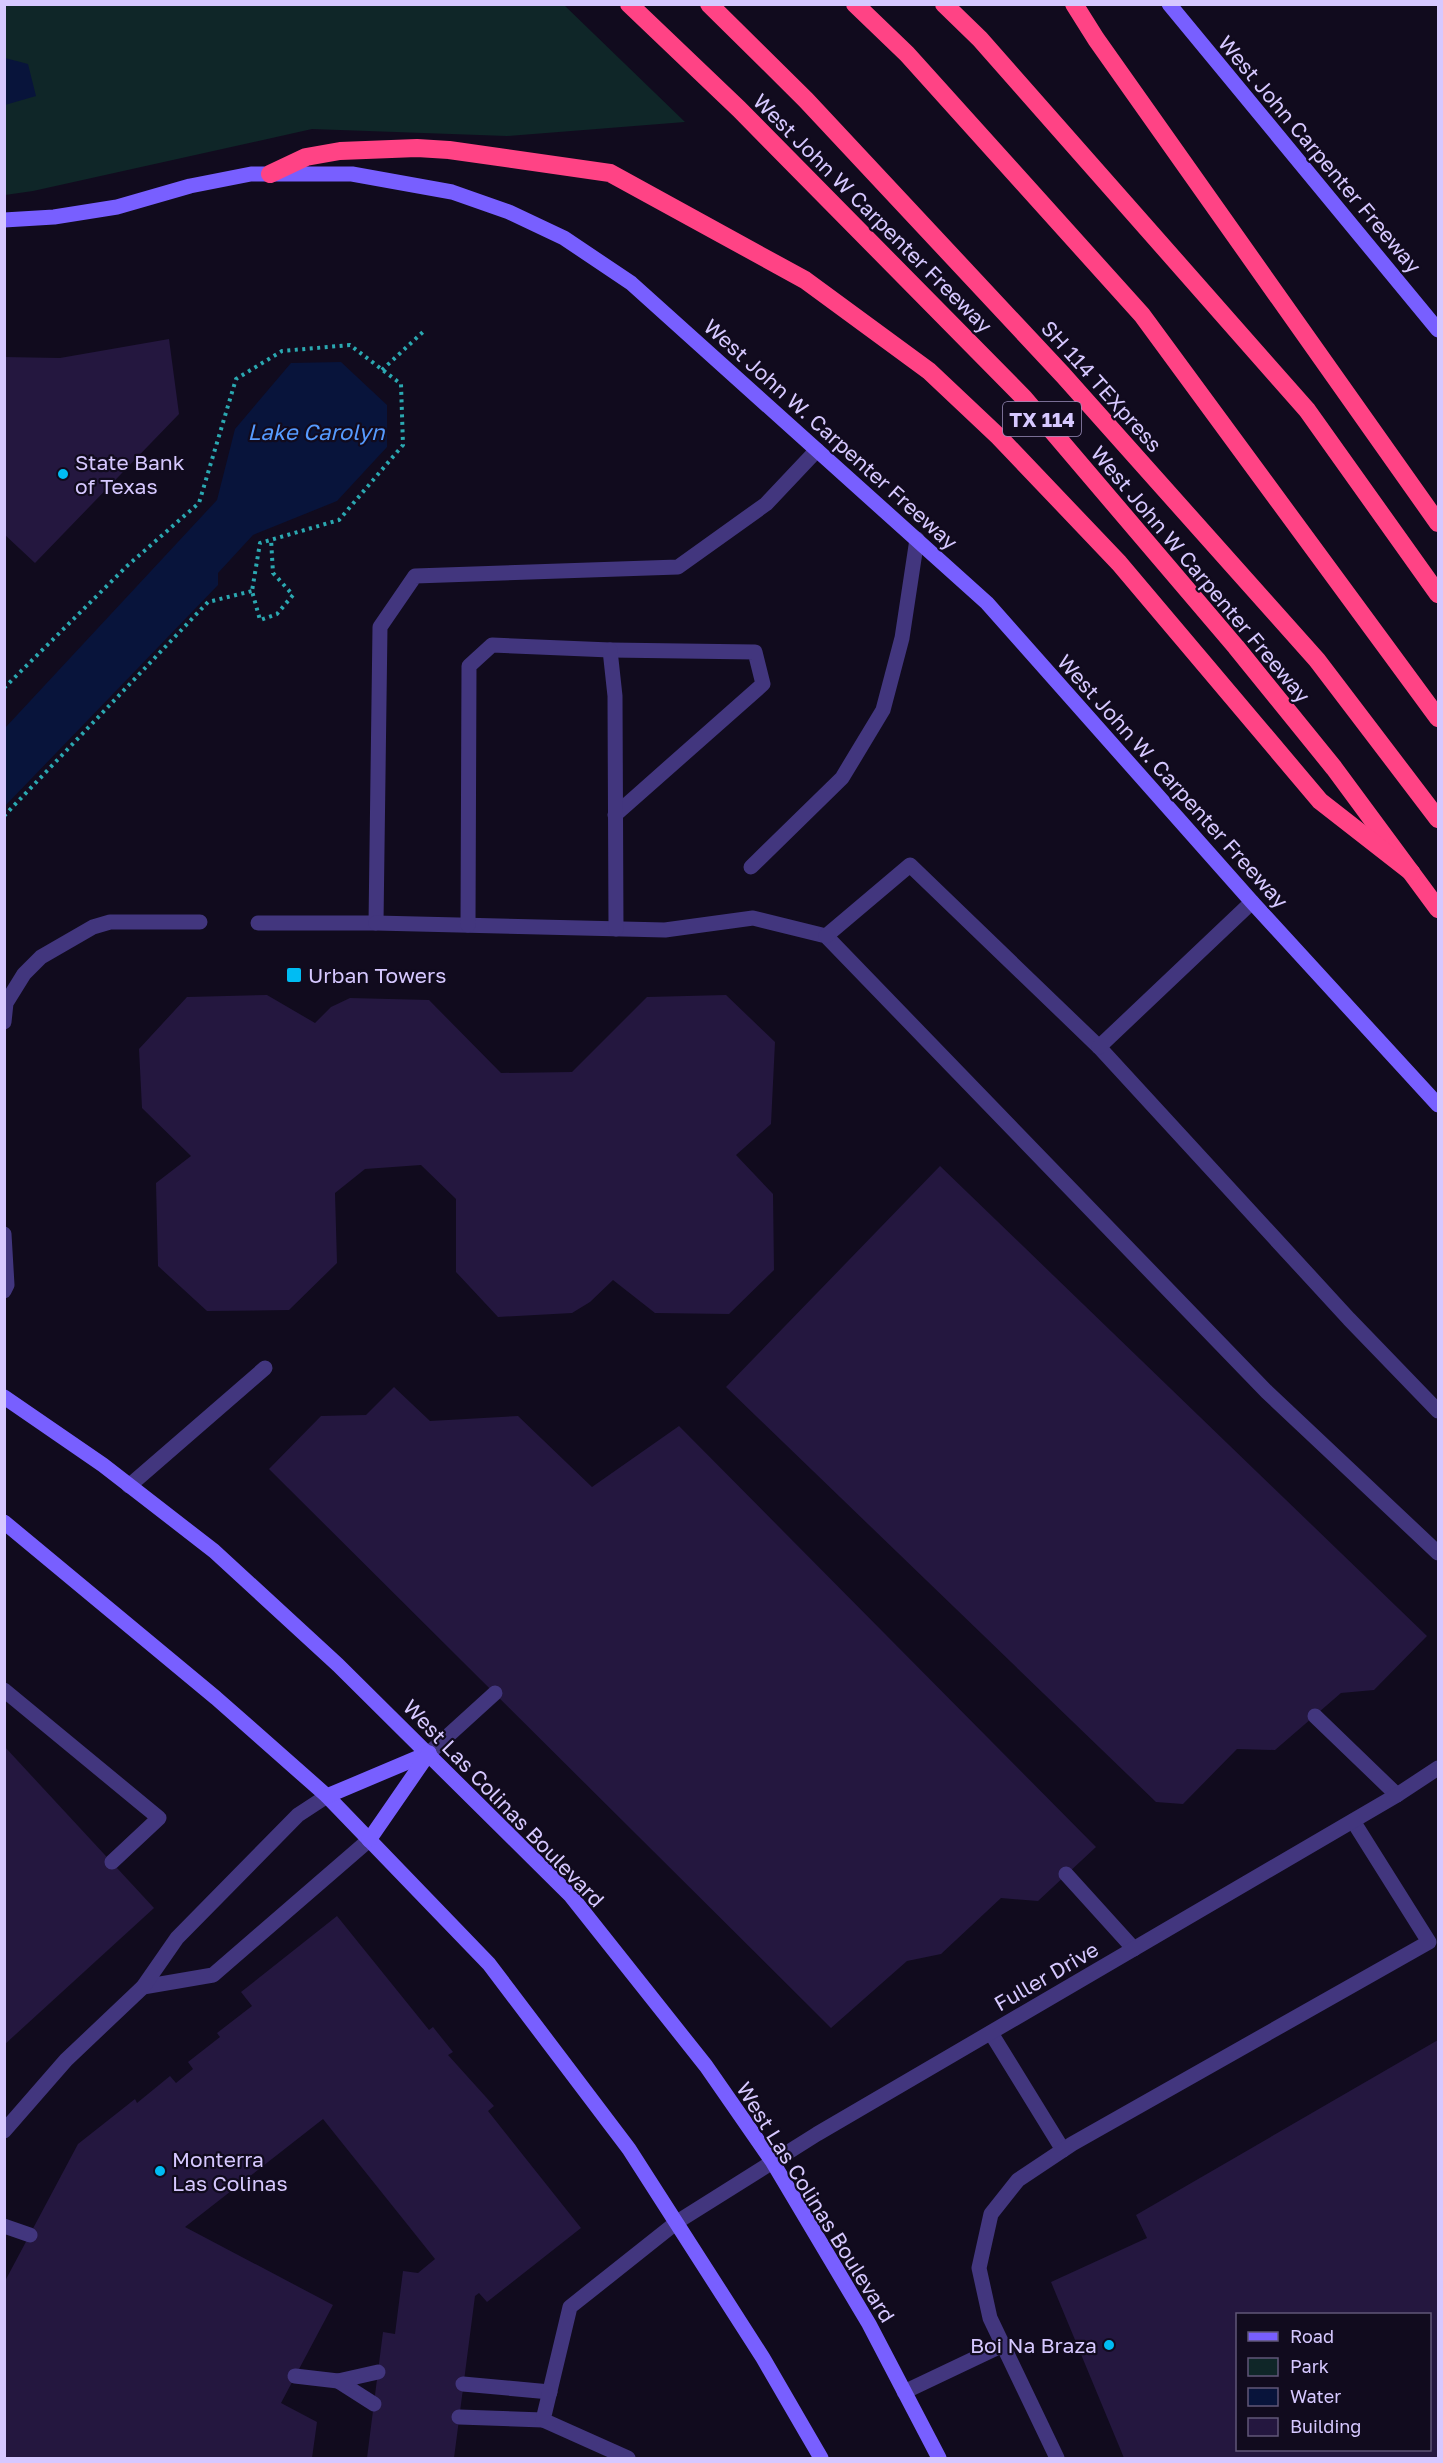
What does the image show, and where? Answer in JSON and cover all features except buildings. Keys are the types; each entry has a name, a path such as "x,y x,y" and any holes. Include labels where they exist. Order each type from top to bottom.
{"highway":[{"name":"West John W Carpenter Freeway","path":"629,4 739,109 1024,398 1236,647 1334,768 1438,909"},
{"name":"SH 114 TEXpress","path":"710,4 806,100 1079,393 1317,660 1438,819"},
{"path":"855,4 907,54 1142,315 1438,718"},
{"path":"944,4 980,39 1307,410 1438,594"},
{"path":"1074,4 1103,49 1438,523"},
{"path":"270,174 306,157 329,153 417,148 449,150 610,173 806,280 929,371 999,437 1119,563 1320,801 1412,872"}],"main road":[{"name":"West John Carpenter Freeway","path":"1169,4 1438,330"},
{"name":"West John W. Carpenter Freeway","path":"4,220 54,217 117,207 190,186 251,174 352,174 452,192 509,212 564,238 631,283 987,603 1252,902 1438,1105"},
{"name":"West Las Colinas Boulevard","path":"4,1397 129,1486 214,1551 338,1665 571,1896 706,2066 772,2161 869,2324 939,2458"},
{"path":"4,1522 216,1698 327,1796 489,1964 629,2149 763,2358 821,2458"},
{"path":"327,1796 429,1753"},
{"path":"369,1840 429,1753"}],"street":[{"path":"376,923 380,627 416,576 678,567 766,504 817,450"},
{"path":"751,867 842,778 883,710 902,638 917,539"},
{"path":"468,925 469,666 492,645 610,650 755,652 764,684 615,815"},
{"path":"610,650 615,696 616,929"},
{"path":"826,936 910,865 1099,1047 1349,1319 1438,1412"},
{"path":"1099,1047 1252,902"},
{"path":"258,922 665,930 753,918 826,936 1267,1392 1438,1553"},
{"path":"4,1022 6,1003 24,974 41,957 84,932 110,922 200,922"},
{"path":"4,1234 7,1284 4,1290"},
{"path":"129,1486 265,1368"},
{"path":"4,1690 159,1818 112,1862"},
{"path":"429,1753 495,1693"},
{"path":"1315,1716 1397,1796"},
{"name":"Fuller Drive","path":"543,2420 570,2307 677,2222 772,2161 1397,1796 1438,1768"},
{"path":"4,2131 66,2060 143,1987 177,1938 298,1815 327,1796"},
{"path":"1057,2458 990,2318 979,2268 991,2214 1018,2181 1063,2150 1429,1942 1353,1821"},
{"path":"143,1987 213,1975 369,1840"},
{"path":"1066,1874 1134,1948"},
{"path":"991,2033 1063,2150"},
{"path":"4,2226 30,2235"},
{"path":"904,2392 1003,2345"},
{"path":"295,2376 338,2381 378,2372"},
{"path":"338,2381 374,2404"},
{"path":"463,2384 550,2392"},
{"path":"459,2417 543,2420 628,2458"}],"path":[{"path":"382,370 424,331"},
{"path":"4,688 127,566 199,503 236,379 282,351 350,345 401,384 403,445 339,520 271,539 260,543 252,591 260,620 277,614 293,595 273,573 271,539"},
{"path":"4,816 208,602 252,591"}],"green space":[{"path":"5,5 564,5 685,122 507,136 312,129 33,191 5,195"}],"water":[{"path":"5,58 28,64 36,96 5,105"},
{"name":"Lake Carolyn","path":"341,362 387,405 387,447 337,501 253,535 218,573 218,585 5,806 5,728 217,500 235,429 291,363"}],"place":[{"name":"State Bank of Texas","path":"63,474"},
{"name":"Urban Towers","path":"294,975"},
{"name":"Monterra Las Colinas","path":"160,2171"},
{"name":"Boi Na Braza","path":"1109,2345"}]}
